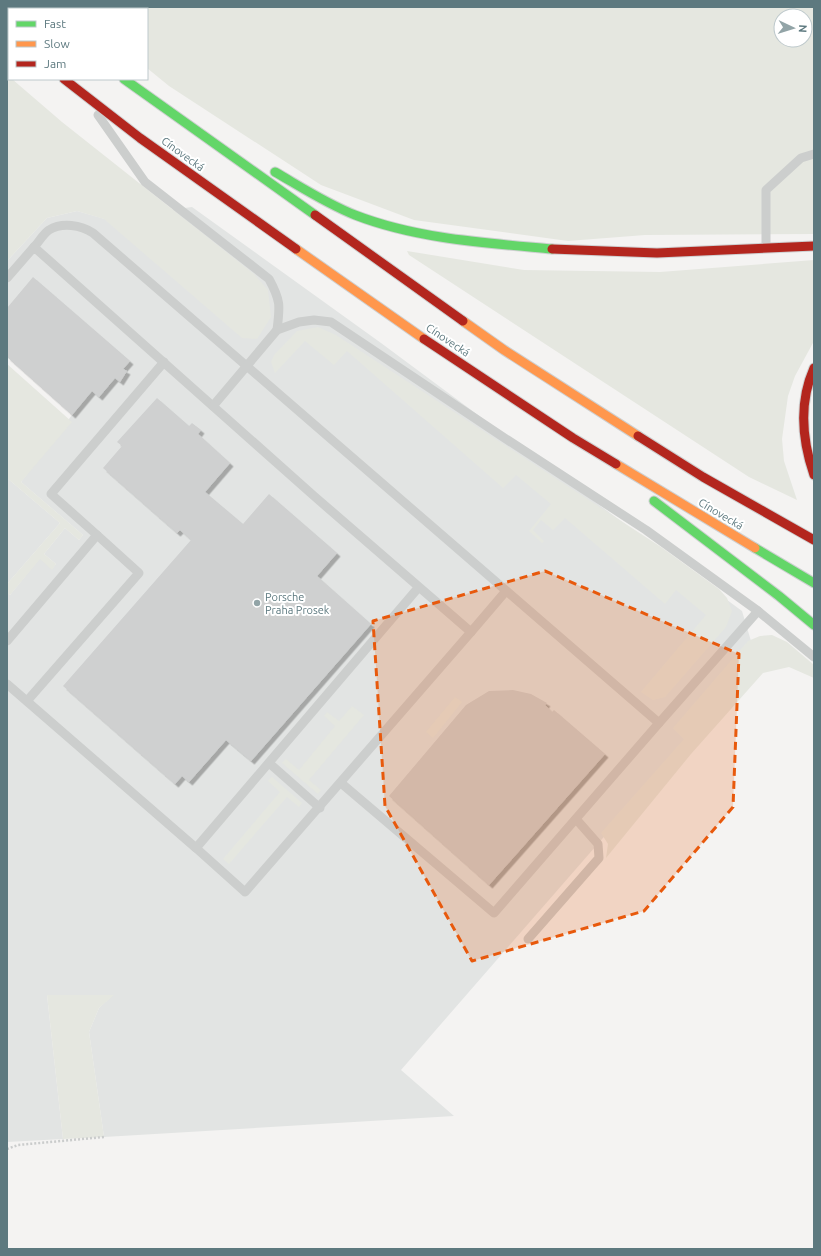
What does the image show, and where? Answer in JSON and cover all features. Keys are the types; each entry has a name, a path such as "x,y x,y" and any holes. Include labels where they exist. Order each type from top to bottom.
{"highway":[{"name":"Cínovecká","path":"65,80 140,138 318,266 573,438 814,583"},
{"path":"125,80 158,104 254,160"},
{"name":"Cínovecká","path":"158,104 504,350 703,478 814,540"},
{"path":"268,168 323,200 365,219 406,230 454,240 591,252 678,253 766,247 814,246"},
{"path":"814,368 804,398 806,439 814,475"},
{"path":"573,438 778,596 814,626"}],"lane":[{"path":"84,95 145,182 269,279 278,295 280,305 277,330"},
{"path":"766,247 766,190 801,158 814,154"},
{"path":"7,278 48,231 60,226 83,227 659,723"},
{"path":"34,247 418,588 471,632"},
{"path":"212,406 277,330 299,322 314,320 331,322 500,436 646,530 758,611 814,657"},
{"path":"27,701 140,572 51,494 164,362"},
{"path":"7,641 97,535"},
{"path":"196,848 418,588"},
{"path":"7,684 245,892 320,808 506,591"},
{"path":"341,783 494,913 758,611"},
{"path":"269,764 320,808"},
{"path":"528,939 599,858 598,844 576,818"}],"path":[{"path":"7,1149 18,1145 104,1137"}],"highlighted area":[{"path":"545,571 739,654 733,807 644,911 472,961 385,806 373,621"}],"shaded area":[{"path":"72,7 814,7 814,234 645,235 568,241 414,220 321,185 169,86 148,69 148,8"},
{"path":"7,74 8,80 13,80 62,122 254,274 268,290 271,317 257,339 242,338 104,219 77,211 47,218 7,261"},
{"path":"192,207 381,343 742,611 757,661 401,1070 454,1116 104,1137 89,1032 99,1008 113,995 47,995 63,1139 7,1142 7,593 10,595 40,558 52,569 56,564 44,554 65,528 79,540 83,535 21,482 72,415 7,357 7,261 47,218 77,211 105,219"},
{"path":"407,251 524,270 660,272 814,260 814,341 795,376 788,396 782,439 784,461 797,500 749,477 409,255"},
{"path":"318,327 336,335 661,547 719,589 727,598 732,611 726,627 665,697 653,700 641,692 706,615 676,590 665,604 565,518 553,530 541,520 533,530 544,541 542,543 529,531 551,504 516,475 503,488 347,351 334,365 305,341 275,373 271,362 274,355 297,331"},
{"path":"7,364 72,422 21,482 83,535 79,540 65,528 44,554 56,564 52,570 40,559 10,595 7,593 7,584 60,523 7,478"},
{"path":"7,478 60,523 7,584"},
{"path":"772,635 787,642 814,665 814,678 789,667 763,673 691,754 606,858 608,844 601,833 684,739 673,728 748,641 760,636"},
{"path":"455,697 462,702 433,738 426,732"},
{"path":"352,706 364,715 309,780 321,790 318,794 282,763 286,759 299,770 335,726 324,716 327,712 339,721"},
{"path":"272,777 302,803 299,807 287,797 229,864 223,859 280,792 268,781"},
{"path":"47,995 114,995 99,1008 89,1032 104,1137 63,1139"}],"building":[{"path":"33,277 130,361 123,369 127,371 120,382 115,378 99,397 92,391 72,415 7,357 7,308"},
{"path":"157,398 189,426 192,423 201,430 198,434 230,463 205,492 243,524 269,494 337,553 317,576 371,624 251,761 226,740 189,782 182,776 175,784 63,686 191,540 180,530 177,533 103,468 122,446 117,442"},
{"path":"513,690 531,694 547,703 545,705 552,712 554,710 605,754 489,885 389,796 466,705 489,691"}],"traffic: fast":[{"path":"125,80 315,215"},
{"path":"275,172 334,206 355,215 403,230 452,239 552,249"},
{"path":"654,501 779,596 814,625"},
{"path":"755,548 814,583"}],"traffic: slow":[{"path":"296,249 424,339"},
{"path":"463,321 504,350 638,436"},
{"path":"616,464 755,548"}],"traffic: jam":[{"path":"65,80 140,138 296,249"},
{"path":"315,215 463,321"},
{"path":"552,249 657,253 814,246"},
{"path":"424,339 573,438 616,464"},
{"path":"814,368 809,381 804,408 805,435 814,475"},
{"path":"638,436 703,477 814,540"}],"place":[{"name":"Porsche Praha Prosek","path":"257,603"}]}
